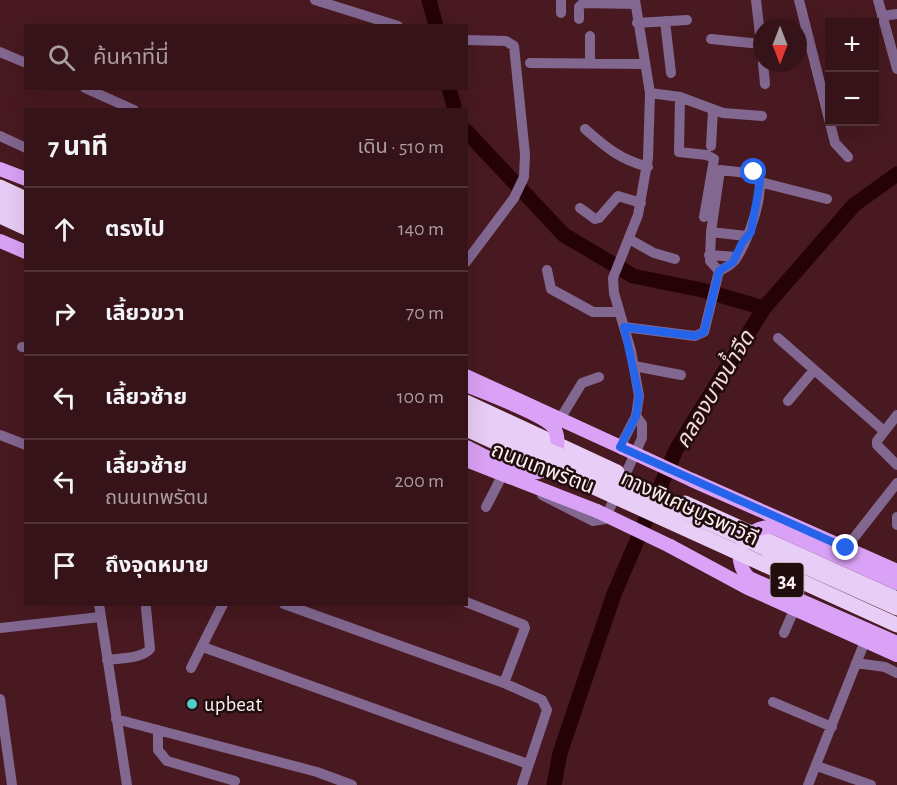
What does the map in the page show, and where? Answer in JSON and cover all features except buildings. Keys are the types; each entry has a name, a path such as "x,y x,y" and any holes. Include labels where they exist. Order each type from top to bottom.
{"highway":[{"path":"0,187 24,198"},
{"path":"0,201 24,211"},
{"path":"0,216 24,227"},
{"path":"0,222 24,232"},
{"name":"ถนนเทพรัตน","path":"468,403 897,599"},
{"name":"ทางพิเศษบูรพาวิถี","path":"468,414 897,608"},
{"name":"ทางพิเศษบูรพาวิถี","path":"468,430 897,625"},
{"name":"ถนนเทพรัตน","path":"468,435 897,630"}],"main road":[{"path":"3,170 24,179"},
{"path":"1,243 24,251"},
{"name":"34","path":"468,377 897,571"},
{"path":"468,386 543,419 554,428 558,442 555,458 543,472 531,474 468,448"},
{"name":"ถนนเทพรัตน","path":"468,461 597,512 670,546 794,610 897,656"},
{"path":"897,583 773,527 757,529 745,538 740,549 740,566 749,578 897,643"}],"street":[{"path":"315,0 392,24"},
{"path":"561,0 561,13"},
{"path":"756,0 758,18"},
{"path":"800,0 834,143 848,156"},
{"path":"878,0 896,65"},
{"path":"579,19 579,7 583,3 635,2 650,93 648,166 641,203 614,279 618,312 634,366 639,396 636,416 621,448"},
{"path":"882,16 897,14"},
{"path":"637,23 687,20"},
{"path":"665,21 671,73"},
{"path":"590,36 590,64"},
{"path":"711,39 753,46"},
{"path":"468,40 506,41 514,46 525,154 524,177 514,198 468,259"},
{"path":"0,52 24,62"},
{"path":"530,63 645,64"},
{"path":"764,72 765,84"},
{"path":"89,90 130,108"},
{"path":"650,93 680,97 713,110 762,116"},
{"path":"680,97 679,152 707,155 714,159 704,217"},
{"path":"711,146 713,110"},
{"path":"585,129 624,160 648,166"},
{"path":"0,136 24,147"},
{"path":"624,327 701,335 708,322 717,274 710,261 710,255 720,170 754,172 759,176 760,182 754,225 737,257 717,274"},
{"path":"760,182 827,200"},
{"path":"580,208 595,219 599,218 618,196 641,203"},
{"path":"711,232 747,236"},
{"path":"629,239 654,253 675,259"},
{"path":"710,255 737,257"},
{"path":"546,270 551,289 593,312 618,312"},
{"path":"778,338 884,431"},
{"path":"634,366 681,375"},
{"path":"788,401 814,370"},
{"path":"560,419 582,383 599,377"},
{"path":"897,415 884,431 877,445 897,465"},
{"path":"521,483 593,521 602,521 642,438 642,424 636,416"},
{"path":"0,435 24,444"},
{"path":"486,507 502,476"},
{"path":"846,548 897,483"},
{"path":"897,517 897,525"},
{"path":"468,603 524,624 525,628 504,683"},
{"path":"99,606 127,785"},
{"path":"191,668 222,606"},
{"path":"290,606 504,683 546,704 547,710 522,785"},
{"path":"107,660 132,657 146,653 150,649 146,608"},
{"path":"783,633 794,610"},
{"path":"0,628 100,616"},
{"path":"808,785 865,641"},
{"path":"203,647 528,764"},
{"path":"856,663 885,667 897,673"},
{"path":"0,699 12,785"},
{"path":"773,702 832,727"},
{"path":"116,719 317,772 347,784"},
{"path":"158,730 159,754 167,761 235,781"},
{"path":"817,766 871,785"}],"waterway":[{"path":"429,0 435,24"},
{"path":"450,90 454,108"},
{"path":"468,133 564,235 633,276 702,290 764,308"},
{"name":"คลองบางน้ำจืด","path":"554,785 560,753 614,594 676,450 764,308 854,205 897,174"}],"place":[{"name":"upbeat","path":"192,704"}],"route":[{"path":"754,172 759,176 760,182 754,225 742,243 737,257 719,271 716,277 704,332 695,336 624,327 639,396 636,416 620,447 846,548"}]}
